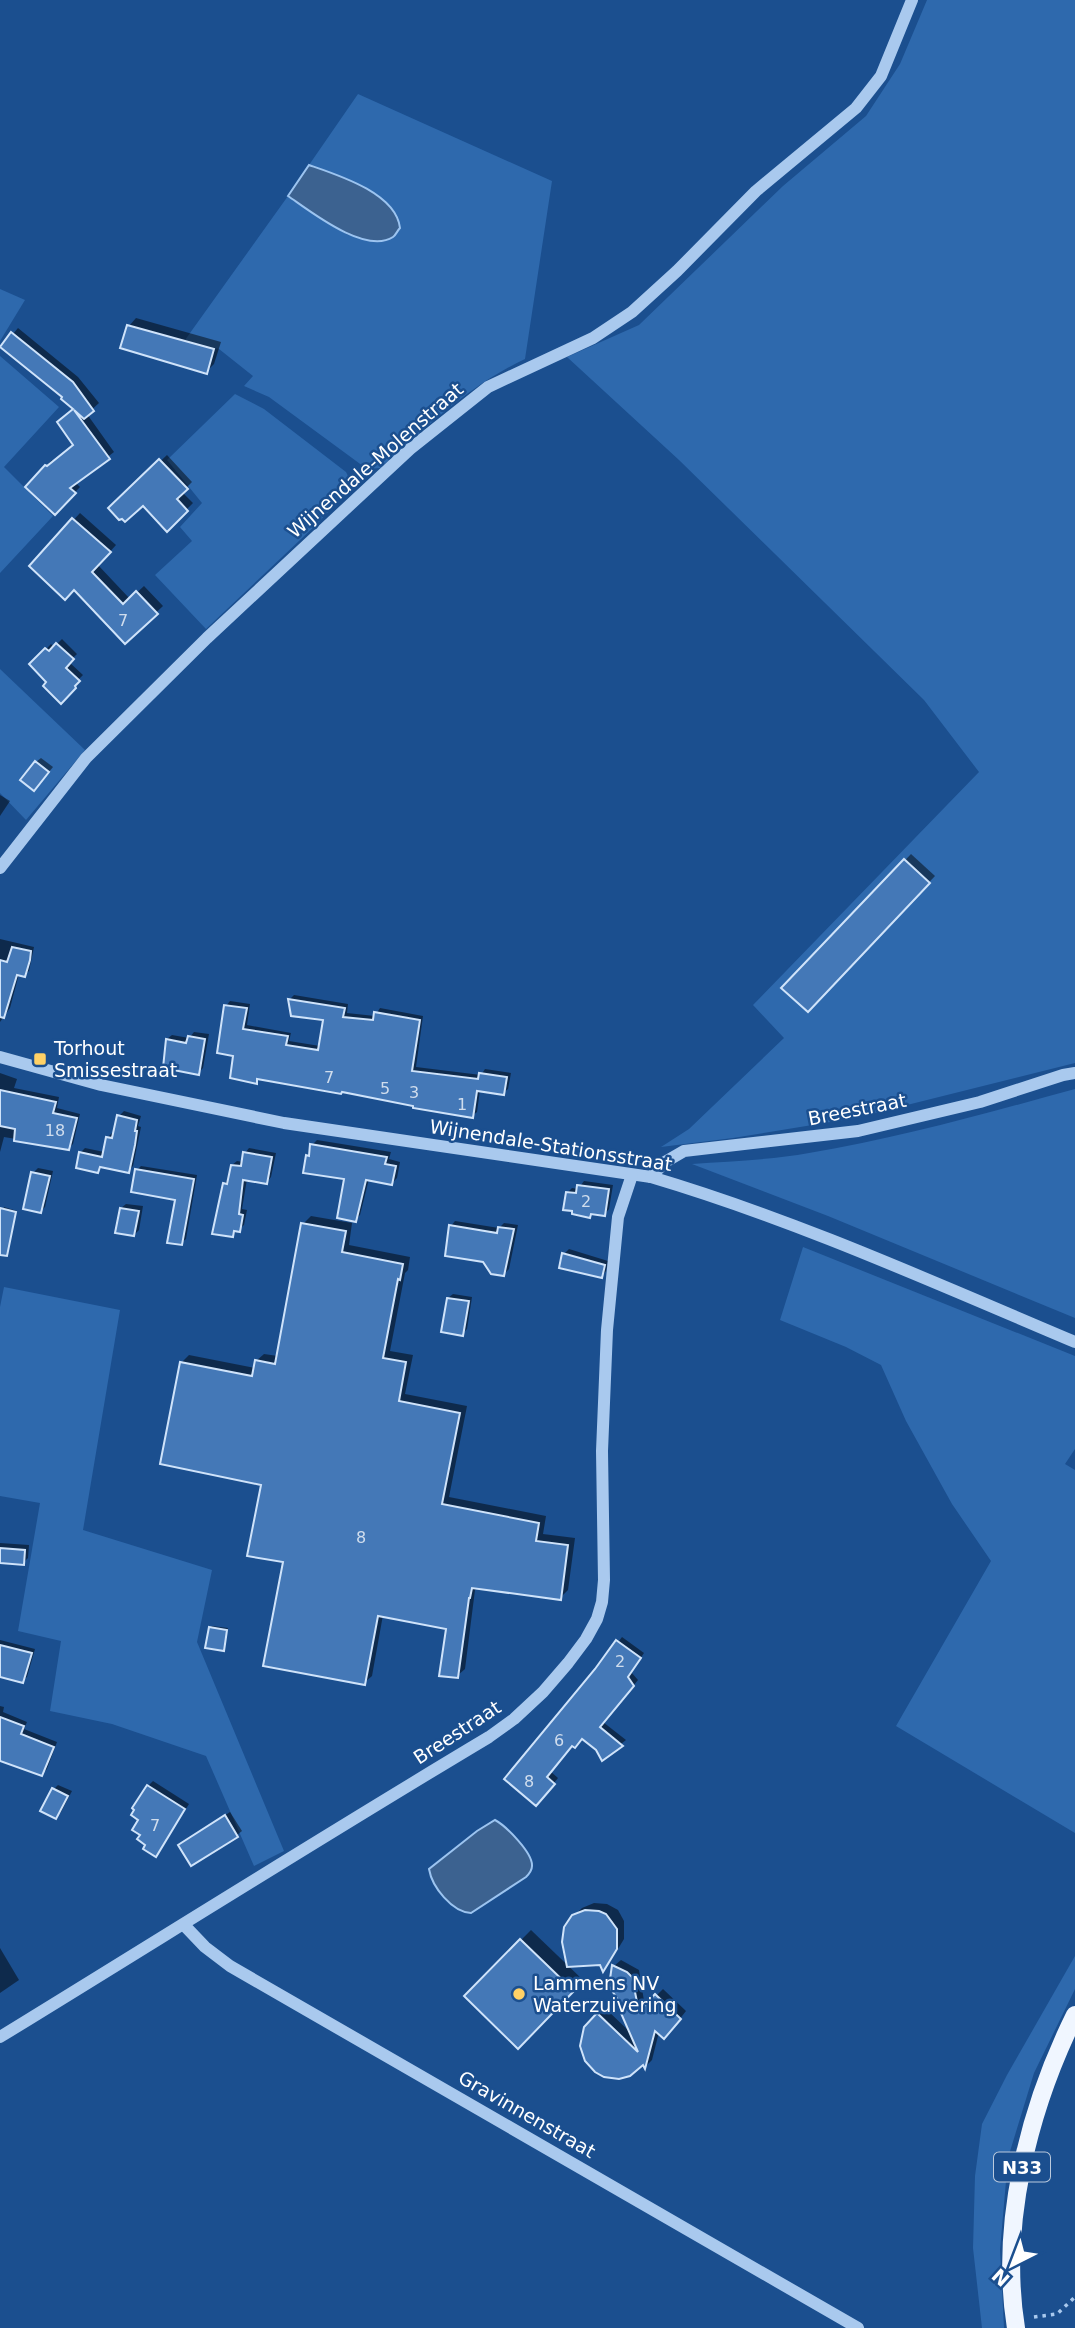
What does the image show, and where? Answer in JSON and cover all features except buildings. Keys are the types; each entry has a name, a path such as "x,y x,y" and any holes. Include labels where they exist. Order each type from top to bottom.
{"main road":[{"name":"N33","path":"1015,2324 1012,2260 1024,2153 1038,2104 1075,2015"}],"street":[{"name":"Wijnendale-Molenstraat","path":"0,868 86,758 207,638 410,449 488,387 593,338 623,319 677,271 756,191 856,108 881,76 912,0"},
{"name":"Wijnendale-Stationsstraat","path":"0,1057 101,1085 284,1123 651,1177 779,1219 1075,1342"},
{"name":"Breestraat","path":"651,1177 665,1163 684,1151 858,1131 980,1102 1075,1073"},
{"name":"Breestraat","path":"0,2037 184,1925 318,1839 489,1737 542,1692 586,1639 597,1619 602,1602 602,1451 607,1330 618,1217 632,1175"},
{"name":"Gravinnenstraat","path":"184,1925 205,1947 230,1966 858,2328"}],"path":[{"path":"1015,2324 1057,2314 1075,2297"}],"shaded area":[{"path":"927,0 1075,0 1075,1063 855,1118 661,1147 689,1129 784,1038 753,1005 979,772 924,700 679,460 567,357 639,325 783,186 866,116 900,64"},
{"path":"358,94 552,181 525,359 466,395 380,468 367,469 269,397 244,386 253,376 219,349 185,340 288,196 348,235 393,237 399,228 399,218 383,200 358,185 309,165"},
{"path":"309,165 349,180 377,195 396,216 400,228 395,235 381,241 353,236 288,196"},
{"path":"0,289 25,300 0,341"},
{"path":"0,356 59,407 4,467 53,516 0,573"},
{"path":"235,394 264,409 346,472 351,482 347,491 318,523 206,629 155,575 192,541 180,527 202,503 167,460"},
{"path":"0,669 85,750 26,820 0,793"},
{"path":"1075,1089 1075,1318 828,1216 692,1164 780,1157 843,1147"},
{"path":"803,1247 1075,1356 1075,1449 1065,1464 1075,1470 1075,1833 896,1726 991,1561 952,1504 906,1421 881,1365 846,1347 780,1320"},
{"path":"4,1287 120,1310 83,1530 212,1570 197,1642 284,1851 254,1866 206,1756 112,1724 50,1711 61,1641 18,1631 40,1503 0,1496 0,1307"},
{"path":"495,1820 524,1847 531,1861 531,1869 526,1877 471,1913 464,1912 444,1897 434,1883 429,1869"},
{"path":"1075,1956 1075,1989 1034,2073 1008,2158 1000,2250 1004,2328 982,2328 973,2248 975,2176 982,2124"}],"place":[{"name":"Torhout Smissestraat","path":"40,1059"},
{"name":"Lammens NV Waterzuivering","path":"519,1994"}]}
